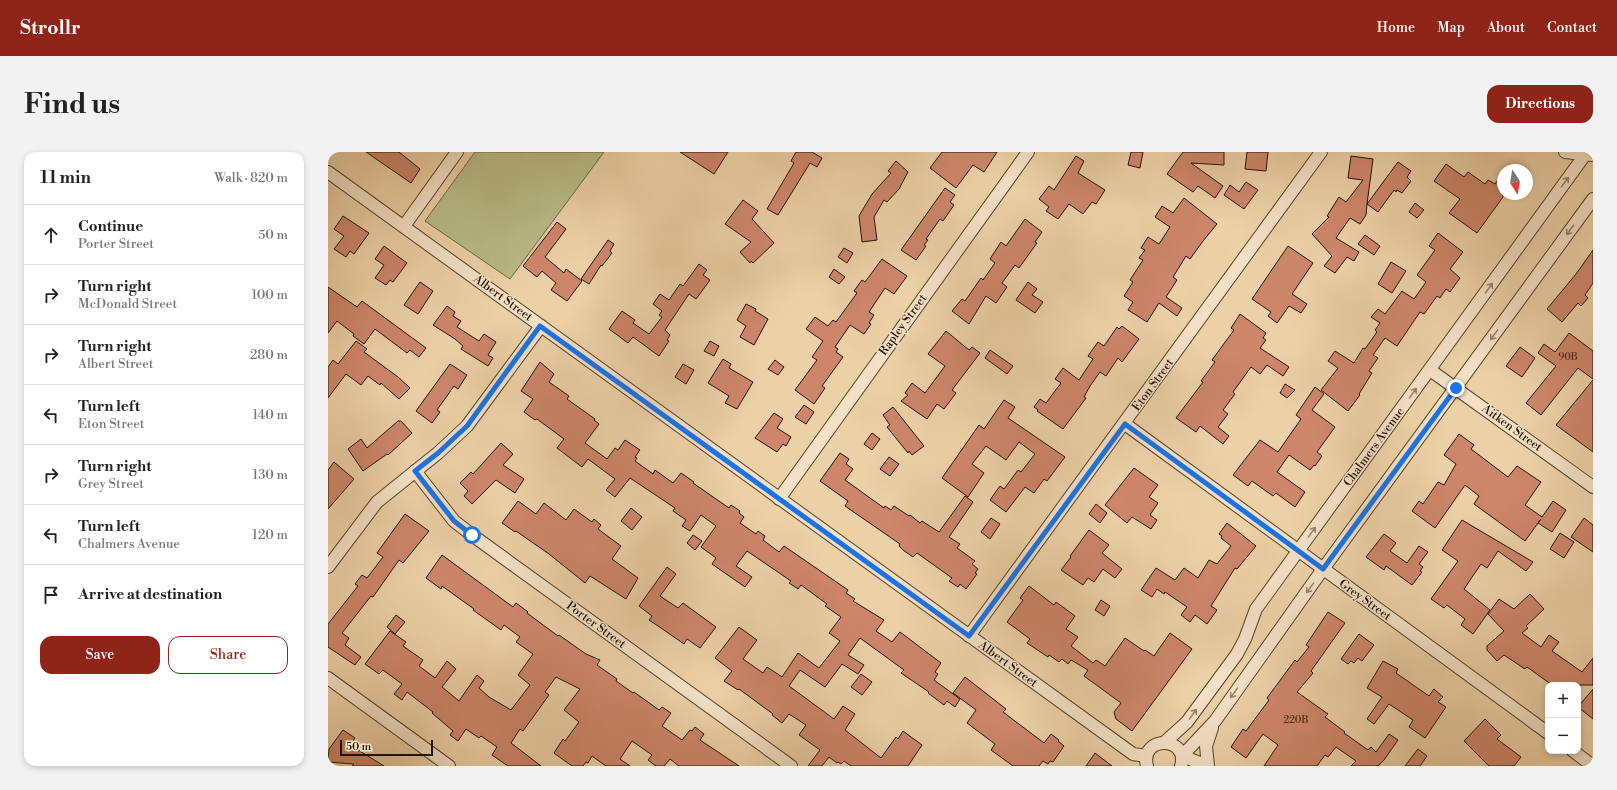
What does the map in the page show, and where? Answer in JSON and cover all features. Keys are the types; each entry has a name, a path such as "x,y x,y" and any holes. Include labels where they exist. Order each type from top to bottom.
{"street":[{"path":"404,226 457,152"},
{"name":"Rapley Street","path":"779,498 1028,152"},
{"name":"Eton Street","path":"969,636 1125,424 1321,152"},
{"path":"1566,152 1590,154"},
{"name":"Chalmers Avenue","path":"1147,761 1151,747 1156,744 1166,742 1187,722 1237,654 1245,639 1256,609 1590,154"},
{"name":"Albert Street","path":"328,172 1133,754 1147,761"},
{"path":"1182,761 1215,721 1323,569 1591,205"},
{"path":"328,567 377,502 438,453 467,426 540,326"},
{"name":"Aitken Street","path":"1430,370 1593,487"},
{"name":"Grey Street","path":"1125,424 1545,731"},
{"name":"Porter Street","path":"415,471 454,521 791,766"},
{"path":"328,678 449,766"},
{"path":"1182,761 1208,766 1206,746 1215,721"},
{"path":"1166,742 1176,746 1182,761"},
{"path":"1577,754 1593,766"}],"green space":[{"path":"475,152 604,152 510,279 425,221"}],"building":[{"path":"366,152 399,152 420,169 411,183"},
{"path":"680,152 728,152 714,174"},
{"path":"796,152 812,152 822,158 817,167 810,163 778,215 767,209 794,163 791,161"},
{"path":"942,152 997,152 984,172 973,165 956,188 930,168"},
{"path":"1131,152 1143,152 1140,168 1128,165"},
{"path":"1183,152 1224,152 1224,165 1191,163 1223,186 1215,198 1198,186 1193,192 1167,174"},
{"path":"1247,152 1268,152 1266,171 1245,169"},
{"path":"1076,156 1084,161 1078,173 1105,190 1096,204 1092,202 1083,214 1069,204 1058,219 1046,211 1049,207 1039,199 1049,186 1054,190"},
{"path":"1351,156 1373,159 1366,215 1360,224 1350,218 1336,238 1359,252 1354,261 1347,257 1335,273 1324,266 1332,256 1312,234 1329,217 1327,216 1339,197 1346,202 1363,180 1348,178"},
{"path":"896,161 908,172 899,189 887,202 884,200 874,217 877,240 862,242 859,216 872,194 891,173 888,171"},
{"path":"1398,162 1411,171 1407,177 1411,181 1402,193 1394,190 1378,212 1367,204"},
{"path":"1446,164 1464,177 1468,172 1485,184 1488,180 1495,184 1497,181 1497,200 1501,200 1477,233 1449,213 1460,199 1434,181"},
{"path":"1246,182 1258,190 1244,209 1224,195 1230,185 1239,192"},
{"path":"945,188 955,195 950,202 954,205 943,221 940,219 926,239 928,240 924,245 926,246 916,260 901,250"},
{"path":"1184,198 1217,224 1190,259 1186,256 1173,277 1177,280 1166,297 1182,308 1177,316 1159,303 1147,322 1128,310 1133,302 1124,296 1133,282 1130,280 1143,260 1139,258 1145,250 1141,248 1148,237 1159,244 1170,227 1155,217 1162,206 1173,213"},
{"path":"743,200 758,211 752,219 774,243 753,263 751,261 750,263 740,252 751,242 725,224"},
{"path":"1415,203 1424,210 1417,218 1409,212"},
{"path":"343,216 369,233 354,254 350,251 346,257 334,249 344,236 334,229"},
{"path":"1025,219 1042,232 1035,242 1037,243 1019,268 1015,265 1002,283 1007,287 996,303 986,296 969,324 952,311 962,299 965,301 981,278 983,280 995,263 990,259 1001,242 1006,246"},
{"path":"557,222 566,229 545,257 564,273 566,269 582,281 567,301 551,290 556,283 542,271 537,277 523,266"},
{"path":"1438,233 1463,252 1450,269 1460,278 1450,292 1446,289 1440,298 1437,296 1424,314 1420,312 1397,346 1385,338 1373,355 1378,358 1369,371 1372,373 1359,394 1360,395 1348,411 1321,390 1338,368 1328,361 1335,351 1354,363 1363,348 1365,349 1377,332 1375,330 1380,323 1371,317 1378,309 1385,314 1402,291 1414,299 1426,282 1417,275 1435,250 1429,246"},
{"path":"1365,235 1380,246 1374,255 1358,244"},
{"path":"608,240 614,244 610,251 612,253 602,266 601,265 589,284 581,279"},
{"path":"384,246 407,263 393,282 390,280 386,285 375,278 384,265 375,259"},
{"path":"1288,246 1313,263 1292,294 1307,304 1301,313 1289,306 1277,323 1268,316 1271,312 1252,299"},
{"path":"844,248 853,253 847,263 838,257"},
{"path":"1593,250 1593,283 1585,295 1588,298 1581,306 1578,303 1562,322 1547,309 1576,274"},
{"path":"882,259 907,276 894,294 885,288 869,312 874,315 869,323 871,324 864,334 850,325 835,347 838,349 836,352 843,357 822,386 825,388 814,404 795,390 817,360 812,357 823,341 806,329 815,317 828,326 833,320 836,322 857,293 854,291 862,280 865,282"},
{"path":"1391,262 1406,271 1392,293 1378,284"},
{"path":"699,264 707,270 703,275 710,280 696,299 689,294 665,330 670,335 667,340 669,341 659,356 633,337 628,343 609,329 622,311 635,320 633,323 649,334 662,317 659,315 662,311 653,304 660,294 669,300 680,284 683,286"},
{"path":"834,269 845,277 839,284 829,277"},
{"path":"420,282 433,291 418,314 404,305"},
{"path":"1028,282 1037,289 1032,295 1043,302 1035,313 1016,300"},
{"path":"328,287 357,307 362,301 426,348 419,357 410,350 407,353 375,329 364,344 337,321 328,333"},
{"path":"746,304 756,309 755,311 768,319 754,345 740,337 746,326 737,320"},
{"path":"447,306 455,312 453,316 461,321 457,327 479,341 484,334 496,342 488,355 493,358 488,366 461,349 463,346 455,339 433,325"},
{"path":"1240,314 1266,333 1263,338 1266,340 1260,348 1289,367 1283,376 1267,365 1260,374 1251,367 1233,392 1235,394 1223,410 1228,414 1218,427 1229,436 1223,444 1200,426 1196,432 1176,418 1203,382 1201,381 1215,362 1212,360 1234,330 1231,328"},
{"path":"1122,326 1139,339 1122,362 1118,358 1106,376 1100,372 1084,397 1086,398 1063,429 1037,411 1038,410 1034,407 1040,399 1046,403 1061,383 1055,379 1063,368 1079,380 1093,359 1088,356 1098,342 1104,346 1117,327 1119,329"},
{"path":"946,331 969,350 972,347 980,353 952,390 956,393 944,409 937,404 927,419 901,401 908,395 905,393 912,383 925,393 945,366 928,354"},
{"path":"1569,333 1593,351 1593,379 1578,368 1541,415 1526,403 1556,366 1538,353 1544,344 1555,352"},
{"path":"356,341 367,349 364,352 398,377 410,388 399,399 381,383 380,385 368,376 361,385 346,374 328,398 328,367 333,360 338,364"},
{"path":"710,341 719,346 714,356 704,351"},
{"path":"1520,347 1535,358 1522,377 1506,366"},
{"path":"990,350 1013,366 1007,374 985,358"},
{"path":"723,359 731,364 729,368 753,382 737,409 725,403 729,396 708,383"},
{"path":"775,360 784,367 778,375 768,369"},
{"path":"540,362 554,374 549,382 569,396 567,399 595,419 594,420 599,424 585,443 607,459 615,448 618,450 625,440 640,450 635,457 637,458 635,461 653,474 655,470 673,483 681,473 729,508 731,505 740,511 739,513 744,517 740,523 756,534 758,531 765,536 763,540 779,552 784,546 848,590 846,593 855,599 853,601 884,620 876,631 892,642 900,632 941,663 935,672 938,674 934,680 960,699 955,707 947,701 944,705 928,693 929,692 901,673 904,670 860,638 848,655 864,665 858,674 842,664 825,687 800,670 789,686 834,719 843,706 855,714 845,730 881,758 896,737 898,739 903,731 922,745 908,766 851,766 844,761 841,764 838,762 837,763 829,757 822,766 808,766 820,750 799,735 806,725 789,714 782,723 772,715 773,714 739,689 738,690 724,681 732,671 715,658 739,627 757,640 743,659 763,673 767,667 782,677 798,653 819,668 840,641 829,633 841,617 825,606 827,604 801,585 798,589 789,583 791,581 747,551 736,566 752,577 745,587 712,564 716,558 701,547 716,526 701,515 690,531 682,526 686,520 673,511 675,508 630,478 615,497 606,490 615,479 588,459 582,467 557,448 564,439 537,419 535,420 524,412 533,399 521,391"},
{"path":"450,364 467,375 458,389 454,386 437,410 440,412 432,423 416,411"},
{"path":"683,364 694,370 686,384 675,377"},
{"path":"1593,380 1593,452 1556,425"},
{"path":"1285,384 1295,390 1287,398 1280,393"},
{"path":"1315,387 1324,394 1312,410 1335,427 1317,452 1322,456 1310,470 1289,455 1277,472 1305,492 1295,507 1276,493 1273,496 1252,481 1248,486 1233,475 1260,440 1278,452 1301,419 1296,415"},
{"path":"1004,400 1015,407 1008,418 1065,457 1047,481 1044,479 1034,493 1025,487 1006,512 990,500 1000,486 1004,489 1018,470 1021,472 1035,454 1019,442 1006,460 986,446 972,464 984,473 968,497 942,478 979,425 984,429"},
{"path":"804,405 814,412 806,424 795,417"},
{"path":"893,407 924,446 912,455 909,451 908,453 887,427 890,425 883,415"},
{"path":"774,413 783,419 777,428 791,437 786,446 783,444 777,452 755,438"},
{"path":"398,421 401,421 412,433 388,455 387,454 363,471 348,449 361,439 367,448"},
{"path":"872,433 880,439 872,450 864,444"},
{"path":"1459,434 1474,445 1471,449 1508,477 1517,466 1541,482 1525,505 1542,517 1553,501 1566,510 1552,532 1538,523 1525,541 1474,504 1479,496 1465,485 1435,528 1412,511 1419,501 1423,504 1438,482 1444,485 1456,464 1444,455"},
{"path":"501,443 513,454 503,465 524,479 515,493 496,480 472,504 464,496 468,491 460,483 471,472 473,474"},
{"path":"840,453 849,459 846,464 853,469 845,480 884,508 885,506 891,510 894,506 909,516 910,515 920,523 922,521 939,532 965,496 973,502 949,537 960,544 957,548 975,561 972,564 978,569 975,573 977,574 966,589 960,584 958,587 949,581 952,578 917,553 913,557 903,550 899,546 900,544 845,506 848,501 820,481"},
{"path":"889,457 899,464 890,476 880,469"},
{"path":"334,462 354,479 328,509 328,470"},
{"path":"1134,468 1158,485 1149,497 1158,503 1150,515 1157,520 1151,529 1132,517 1127,523 1105,505"},
{"path":"518,501 536,514 544,503 566,520 574,509 592,522 594,519 601,525 598,529 621,546 612,559 638,578 626,599 590,576 585,583 549,554 502,523"},
{"path":"1096,504 1107,513 1100,523 1089,514"},
{"path":"631,508 642,517 632,530 621,521"},
{"path":"405,514 429,531 403,563 399,560 373,597 371,596 342,633 349,638 345,645 361,657 355,665 328,647 328,624 358,586 355,584 362,575 367,578 383,557 377,553"},
{"path":"991,518 1000,524 990,539 981,532"},
{"path":"1584,518 1593,525 1593,552 1571,537"},
{"path":"1462,520 1533,562 1526,571 1498,551 1487,568 1481,564 1464,589 1490,610 1473,634 1461,625 1465,619 1447,605 1444,608 1431,599 1458,561 1442,550"},
{"path":"1227,523 1256,546 1237,569 1235,568 1211,606 1217,610 1207,624 1195,615 1190,622 1181,615 1187,607 1165,592 1164,594 1157,589 1152,597 1141,590 1156,568 1175,580 1184,568 1198,578 1209,560 1217,564 1231,546 1221,538 1222,536 1219,534"},
{"path":"1089,530 1109,545 1102,553 1122,569 1115,578 1103,569 1094,582 1088,578 1083,585 1061,570"},
{"path":"1560,533 1574,542 1564,558 1550,549"},
{"path":"1384,534 1396,543 1390,551 1407,563 1419,546 1428,552 1419,564 1423,567 1420,571 1422,572 1412,585 1386,566 1384,570 1366,557"},
{"path":"693,535 702,541 695,550 687,543"},
{"path":"442,555 513,607 516,603 558,636 559,635 586,654 600,660 597,665 617,679 616,681 633,693 634,692 659,710 662,707 671,713 662,726 682,740 690,730 692,731 695,727 704,734 700,740 739,766 679,766 670,759 664,766 656,766 648,760 652,755 632,741 620,759 630,766 606,766 592,756 588,763 586,762 583,766 572,766 554,753 563,739 565,741 579,722 564,710 580,689 556,677 545,692 549,695 523,731 520,729 511,743 541,766 508,766 492,755 497,747 481,736 479,738 466,729 458,741 450,735 453,731 432,713 433,712 407,692 402,700 394,694 402,684 383,670 379,674 365,664 390,631 406,642 403,646 423,660 419,666 435,678 447,661 456,669 442,687 459,701 477,675 484,681 479,688 489,697 511,710 530,685 518,675 533,654 516,642 520,637 504,625 501,630 442,586 441,589 426,578"},
{"path":"667,567 676,574 660,596 678,608 683,603 716,627 700,648 687,639 684,644 649,620 652,616 639,606"},
{"path":"1029,586 1054,605 1056,602 1075,616 1066,629 1078,637 1071,646 1093,663 1096,660 1105,666 1125,638 1154,656 1170,633 1192,649 1132,731 1116,719 1114,712 1121,703 1084,676 1088,670 1071,660 1068,664 1062,659 1059,662 1049,655 1048,657 1027,643 1030,639 1007,622 1023,600 1020,598"},
{"path":"1530,594 1544,609 1526,626 1528,628 1522,633 1541,647 1549,635 1559,642 1552,651 1582,672 1593,658 1593,685 1581,685 1581,682 1548,682 1527,667 1525,669 1504,655 1497,661 1487,650 1487,646 1504,631 1488,614 1499,599 1514,609"},
{"path":"1101,600 1110,606 1104,616 1095,610"},
{"path":"1328,612 1345,623 1311,671 1313,673 1297,692 1328,714 1325,717 1368,750 1371,747 1376,752 1389,734 1398,740 1378,766 1351,766 1356,761 1336,747 1328,757 1325,755 1317,766 1264,766 1278,745 1263,734 1246,758 1231,747 1243,729 1246,731 1269,700 1267,698 1295,660 1297,662 1309,647 1306,645"},
{"path":"396,615 405,622 395,634 387,627"},
{"path":"1359,634 1374,645 1362,661 1358,658 1354,663 1351,661 1348,664 1341,659"},
{"path":"1383,661 1398,669 1396,673 1429,696 1434,689 1443,697 1438,702 1446,707 1425,738 1409,727 1413,720 1389,704 1374,724 1367,719 1382,697 1367,688"},
{"path":"861,674 872,682 862,695 851,687"},
{"path":"965,677 1006,709 1003,712 1044,743 1051,734 1059,740 1058,741 1064,746 1053,762 1050,761 1048,764 1043,761 1039,766 1013,766 991,750 995,744 967,723 976,710 953,693"},
{"path":"1593,689 1593,719 1581,709 1581,703"},
{"path":"1485,719 1501,735 1497,739 1521,757 1514,766 1489,766 1464,741"},
{"path":"343,730 355,738 350,745 384,766 352,766 354,764 328,762 329,749"},
{"path":"1418,749 1427,756 1420,766 1405,766"},
{"path":"1095,753 1112,766 1086,766"}],"route":[{"path":"472,535 454,521 439,504 415,471 438,453 467,426 540,326 969,636 1125,424 1323,569 1456,388"}]}
